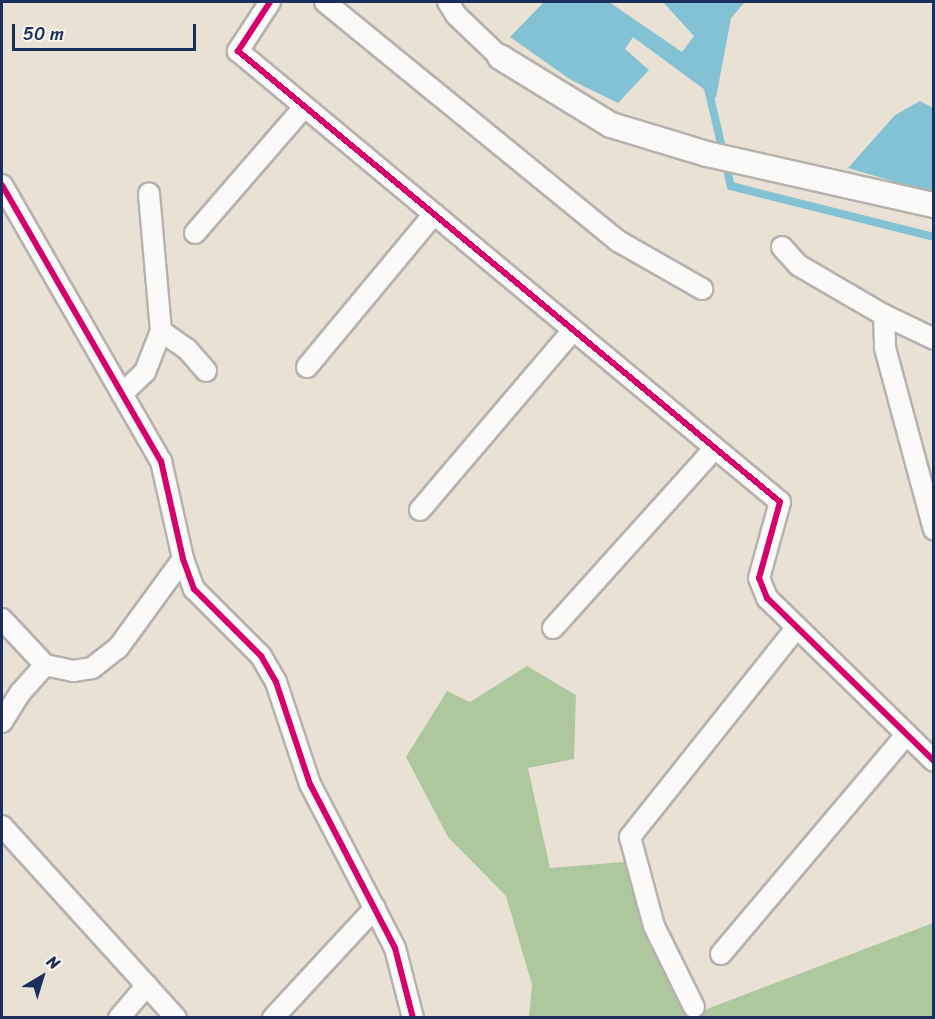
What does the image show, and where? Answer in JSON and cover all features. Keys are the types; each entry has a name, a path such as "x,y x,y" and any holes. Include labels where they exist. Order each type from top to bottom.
{"street":[{"path":"270,2 238,51 780,502 759,578 767,598 933,761"},
{"path":"325,2 618,241 702,289"},
{"path":"448,2 456,15 500,57 611,125 707,154 933,205"},
{"path":"195,233 304,107"},
{"path":"2,185 161,461 183,560 194,589 261,656 276,682 310,784 395,948 413,1017"},
{"path":"122,394 145,372 161,331 149,194"},
{"path":"307,367 434,214"},
{"path":"782,247 798,265 884,315 933,339"},
{"path":"884,315 885,348 933,530"},
{"path":"420,510 573,330"},
{"path":"161,331 187,349 206,371"},
{"path":"554,628 715,448"},
{"path":"2,619 45,665 73,671 105,661 183,560"},
{"path":"694,1007 654,926 630,837 797,627"},
{"path":"2,722 20,693 45,665"},
{"path":"721,954 906,735"},
{"path":"2,826 176,1017"},
{"path":"273,1017 375,908"},
{"path":"119,1017 147,985"}],"green space":[{"path":"527,666 576,695 574,759 528,768 550,868 624,862 642,921 686,1017 529,1017 532,985 506,896 448,837 406,757 447,691 470,702"},
{"path":"933,923 933,1017 686,1017"}],"water":[{"path":"544,2 609,2 682,52 694,36 663,2 745,2 731,18 716,98 633,37 625,49 649,70 618,103 571,80 510,37"},
{"path":"920,101 933,108 933,193 848,168 895,115"}],"waterway":[{"path":"707,84 731,186 934,237"}],"cycle path":[{"path":"270,2 238,51 780,502 759,578 767,598 934,761"},
{"path":"2,185 161,461 183,559 194,589 261,656 276,682 310,784 395,948 413,1018"}]}
